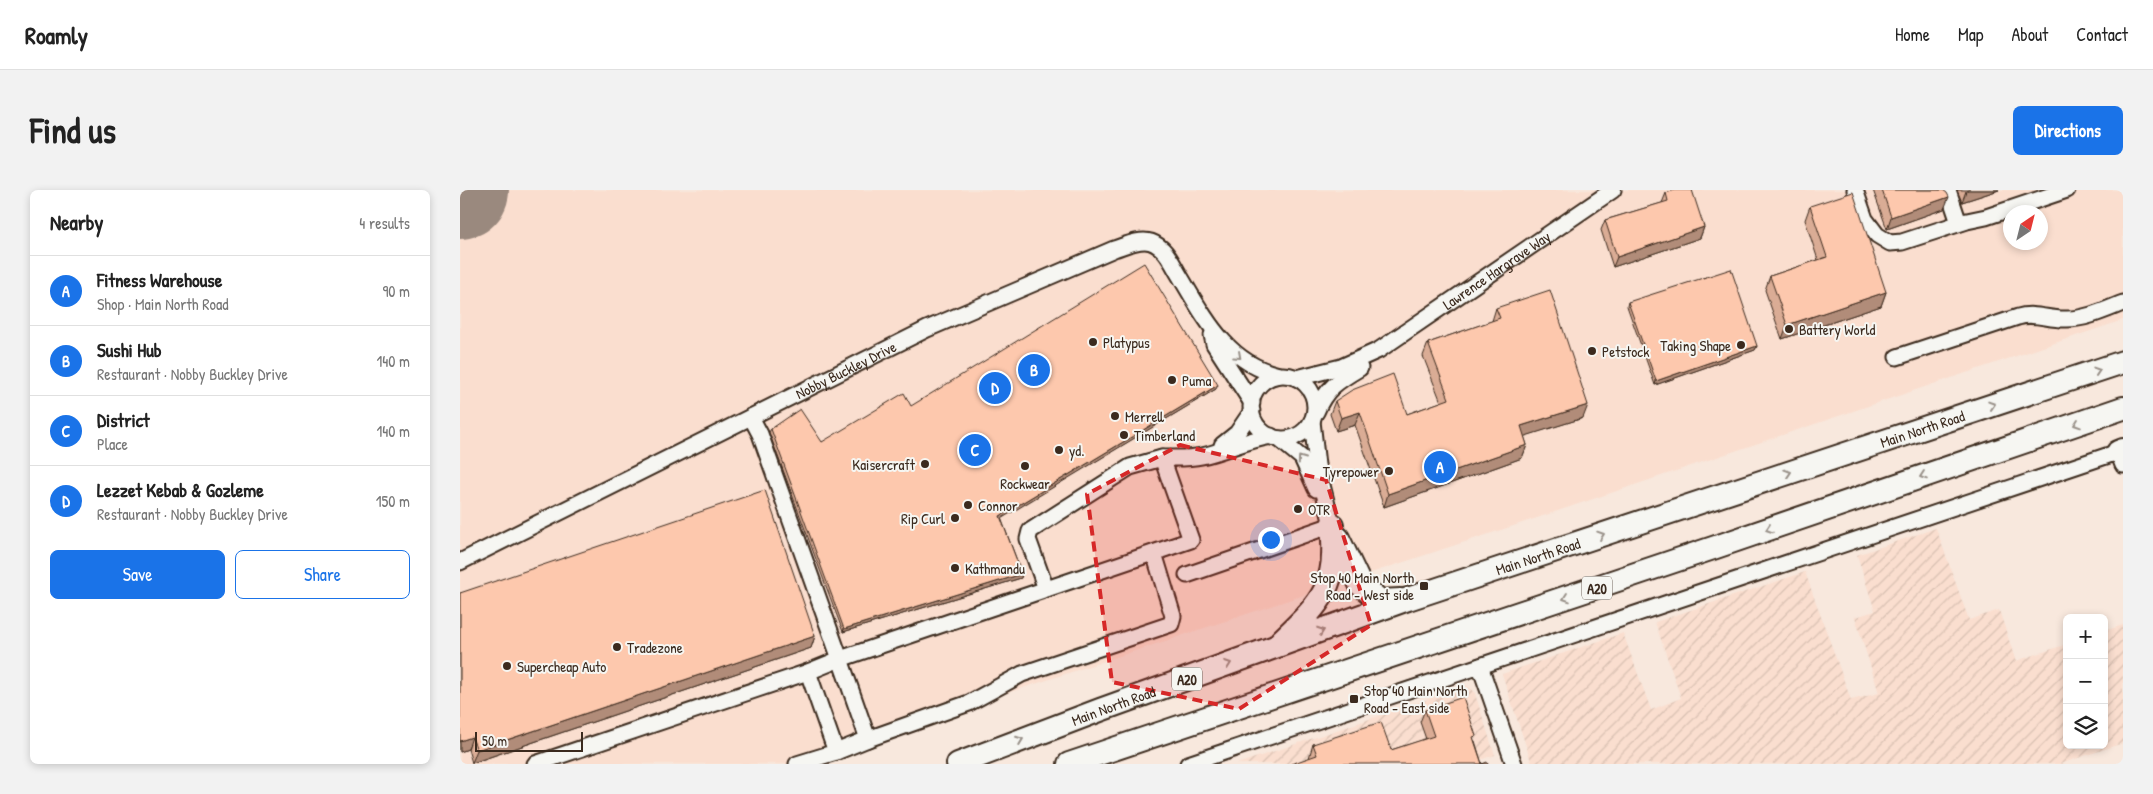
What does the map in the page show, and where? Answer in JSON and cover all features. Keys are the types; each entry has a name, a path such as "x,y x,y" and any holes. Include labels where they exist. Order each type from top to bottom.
{"highway":[{"name":"Main North Road","path":"958,764 1100,710 1408,599 2123,362"},
{"name":"A20","path":"1069,764 2123,408"},
{"path":"1331,522 1360,584 1380,601 1408,599"},
{"path":"1275,647 1305,618 1326,592 1334,559 1331,522"}],"street":[{"name":"Lawrence Hargrave Way","path":"1297,378 1341,367 1379,350 1613,190"},
{"path":"1856,190 1865,219 1877,235 1890,242 1902,242 1963,222 1986,218 2067,190"},
{"path":"1934,190 1952,193 1963,222"},
{"name":"Nobby Buckley Drive","path":"460,562 927,328 1114,249 1141,241 1151,242 1165,252 1208,322 1239,358 1265,372 1279,375"},
{"path":"1897,357 2024,315 2030,314 2049,319 2070,320 2123,304"},
{"name":"Nobby Buckley Drive","path":"1208,322 1214,344 1252,407"},
{"name":"Lawrence Hargrave Way","path":"1314,417 1328,390 1342,378 1361,368 1379,350"},
{"path":"1212,453 1237,433 1252,407 1254,395 1264,382 1279,375 1297,378 1310,389 1314,397 1317,465 1331,522"},
{"path":"1252,407 1258,426 1302,458 1331,522"},
{"path":"751,417 760,434 868,739"},
{"path":"1046,589 1028,539 1030,531 1130,466 1162,458 1186,458 1212,453 1240,443 1295,437 1308,428 1314,417"},
{"path":"1188,764 1223,758 1480,666 2121,455"},
{"path":"536,764 1191,540 1162,458"},
{"path":"1187,575 1331,522"},
{"path":"797,764 836,752 969,704 1022,674 1171,624 1173,616 1154,553"},
{"path":"1480,666 1514,764"},
{"path":"808,672 836,752"}],"highlighted area":[{"path":"1180,445 1326,480 1371,625 1239,709 1112,682 1087,494"}],"shaded area":[{"path":"460,190 2123,190 2123,320 1534,519 793,764 460,764"},
{"path":"1936,528 1969,620 1999,610 2016,661 2063,645 2063,749 2105,749 2060,764 1532,764 1502,674 1623,633 1651,710 1681,698 1655,622 1805,572 1851,700 1879,693 1855,617 1875,611 1857,555"},
{"path":"2123,625 2123,743 2108,748 2108,630"},
{"path":"1467,686 1474,691 1495,755 1467,764 1237,764"}],"building":[{"path":"1675,190 1692,190 1704,227 1617,257 1605,220 1668,201 1666,193"},
{"path":"1882,190 1943,190 1949,197 1891,217"},
{"path":"1853,192 1886,292 1787,325 1770,276 1827,257 1810,206"},
{"path":"1144,263 1218,385 1000,516 1022,574 844,629 771,429 800,409 822,442 904,393 911,406"},
{"path":"1731,269 1757,346 1656,381 1628,302"},
{"path":"1550,290 1588,405 1521,426 1527,445 1388,494 1360,412 1341,418 1335,401 1352,390 1393,374 1407,414 1449,399 1428,343 1500,318 1496,308"},
{"path":"765,490 815,636 477,750 472,737 460,741 460,593"},
{"path":"1463,697 1476,736 1473,737 1482,764 1291,764 1317,755 1313,744 1381,722 1391,750 1434,736 1425,710"}],"place":[{"name":"Battery World","path":"1789,329"},
{"name":"Platypus","path":"1093,342"},
{"name":"Taking Shape","path":"1741,345"},
{"name":"Petstock","path":"1592,351"},
{"name":"Sushi Hub","path":"1034,370"},
{"name":"Puma","path":"1172,380"},
{"name":"Lezzet Kebab & Gozleme","path":"995,388"},
{"name":"Merrell","path":"1115,416"},
{"name":"Timberland","path":"1124,435"},
{"name":"District","path":"975,450"},
{"name":"yd.","path":"1059,450"},
{"name":"Kaisercraft","path":"925,464"},
{"name":"Rockwear","path":"1025,466"},
{"name":"Fitness Warehouse","path":"1440,467"},
{"name":"Tyrepower","path":"1389,471"},
{"name":"Connor","path":"968,505"},
{"name":"OTR","path":"1298,509"},
{"name":"Rip Curl","path":"955,518"},
{"name":"Kathmandu","path":"955,568"},
{"name":"Stop 40 Main North Road - West side","path":"1424,586"},
{"name":"Tradezone","path":"617,647"},
{"name":"Supercheap Auto","path":"507,666"},
{"name":"Stop 40 Main North Road - East side","path":"1354,699"}]}
